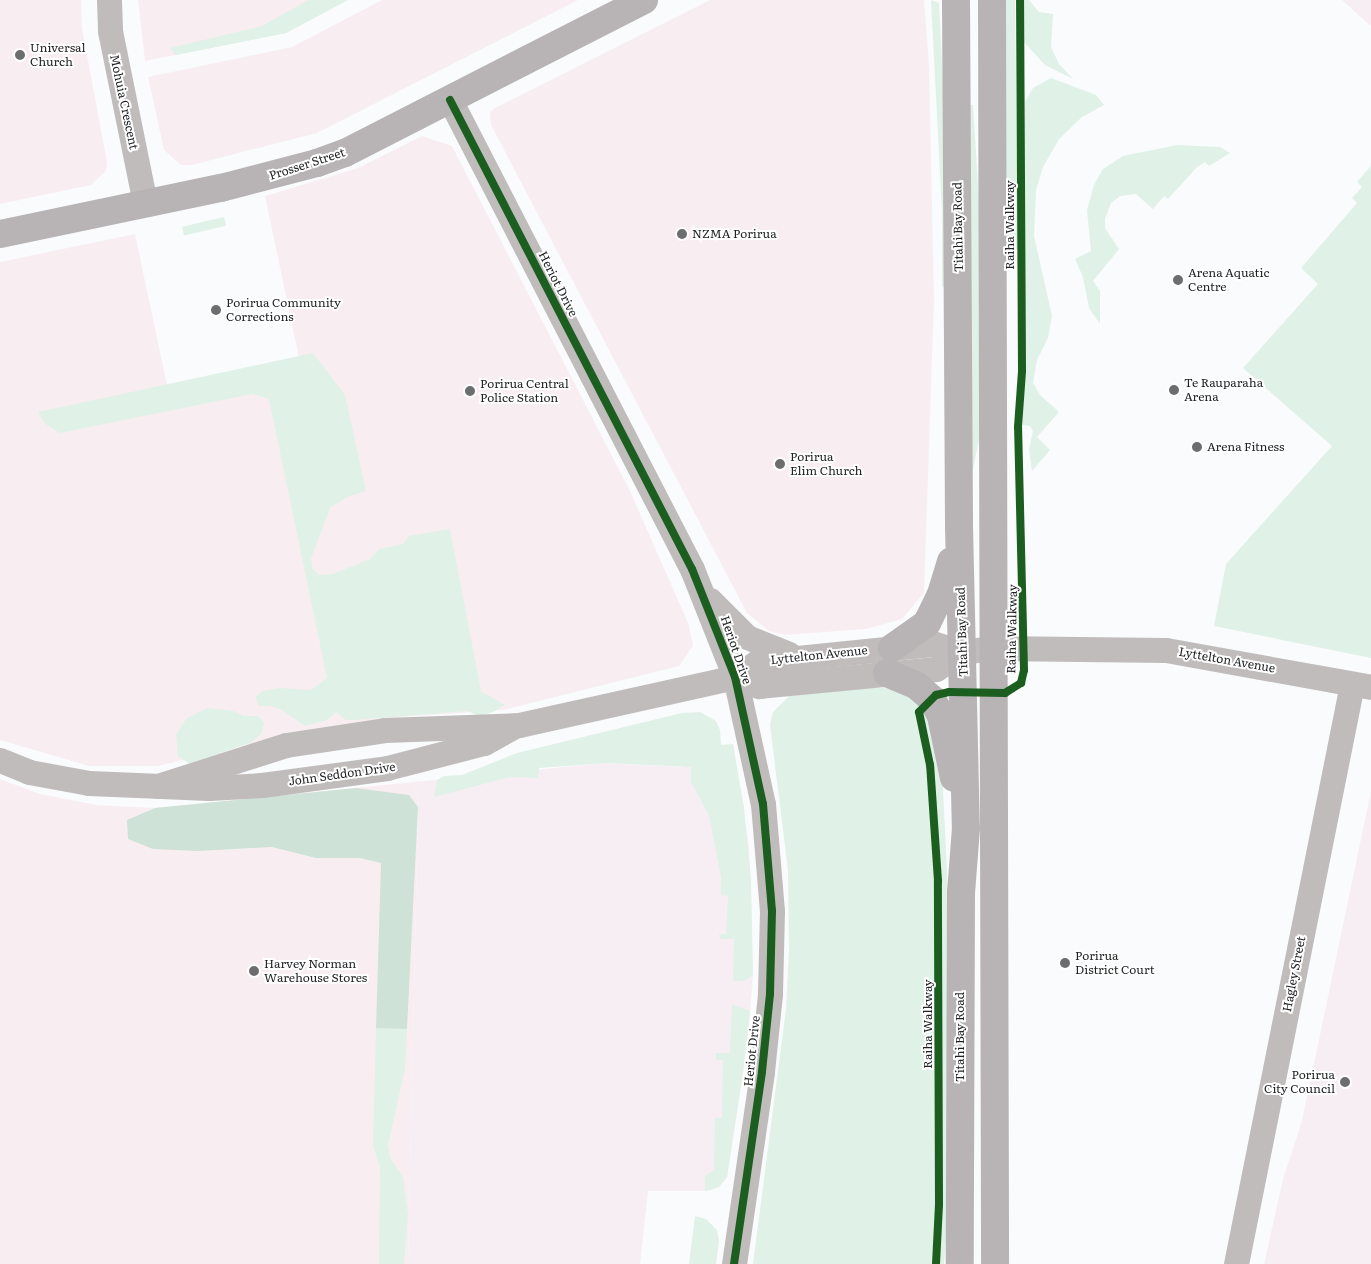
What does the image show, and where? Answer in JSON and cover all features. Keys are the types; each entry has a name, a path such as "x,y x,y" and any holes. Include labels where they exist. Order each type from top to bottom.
{"main road":[{"name":"Prosser Street","path":"0,234 317,163 450,100 644,0"},
{"name":"Titahi Bay Road","path":"956,0 959,526 961,652 965,692 966,828 961,893 960,1264"},
{"path":"992,0 995,1264"},
{"path":"959,526 935,610 927,623 889,661 932,699 941,716 966,828"}],"street":[{"name":"Mohuia Crescent","path":"109,0 113,49 145,203"},
{"name":"Heriot Drive","path":"450,100 703,593 735,677 763,804 772,911 770,994 762,1072 734,1264"},
{"path":"703,593 747,637 770,649 803,656"},
{"name":"Lyttelton Avenue","path":"735,677 757,662 803,656 889,661 936,669 961,652 994,648 1166,650 1361,686"},
{"name":"Lyttelton Avenue","path":"735,677 759,686 889,661"},
{"name":"John Seddon Drive","path":"158,786 286,745 384,730 519,724 735,677"},
{"name":"Hagley Street","path":"1236,1264 1361,686"},
{"name":"John Seddon Drive","path":"0,760 29,772 89,784 158,786 262,785 387,768 484,743 519,724"}],"shaded area":[{"path":"0,0 81,0 82,28 107,162 106,171 91,185 0,204"},
{"path":"138,0 348,0 286,33 145,61"},
{"path":"308,0 348,0 286,33 176,55 170,48 262,26"},
{"path":"382,0 578,0 317,133 192,165 181,165 164,150 148,77 292,47"},
{"path":"710,0 924,0 929,65 934,300 924,593 902,619 866,629 785,635 769,631 747,613 491,125 490,112 495,108"},
{"path":"931,0 939,3 949,201 949,286 942,287 942,211"},
{"path":"1003,0 1015,0 1018,249 1012,250 1005,244"},
{"path":"1024,0 1029,0 1039,12 1053,14 1051,47 1059,64 1073,79 1045,65 1024,42"},
{"path":"1342,0 1371,0 1371,26 1364,20"},
{"path":"1051,78 1096,95 1104,105 1082,117 1059,139 1043,167 1036,190 1034,236 1052,316 1048,338 1037,360 1033,383 1040,395 1059,412 1037,437 1050,450 1032,471 1029,450 1033,431 1030,426 1023,425 1025,102 1033,88"},
{"path":"970,105 973,105 980,218 980,435 971,478"},
{"path":"422,136 452,146 630,491 689,625 693,646 679,666 503,710 400,717 282,736 158,766 89,766 0,740 0,262 135,234 167,385 299,358 265,196 358,168"},
{"path":"1177,145 1220,147 1230,153 1209,166 1205,162 1197,167 1168,199 1164,196 1153,209 1136,194 1120,196 1111,203 1105,219 1105,228 1119,249 1093,281 1100,291 1100,324 1089,308 1083,277 1075,259 1091,251 1087,210 1094,185 1103,169 1123,156"},
{"path":"1371,166 1371,658 1214,626 1226,564 1332,446 1243,368 1318,284 1301,268 1357,203 1352,198 1362,187 1357,182"},
{"path":"224,217 226,226 184,235 182,227"},
{"path":"313,353 345,395 366,491 347,497 330,508 311,559 313,569 319,575 333,574 370,559 379,549 403,544 409,536 450,529 481,691 505,705 493,712 480,716 467,711 346,720 336,712 327,720 305,726 282,710 271,706 259,706 255,697 262,691 280,688 311,690 327,678 269,399 252,394 60,433 45,424 38,412"},
{"path":"867,687 896,689 911,694 931,718 942,770 948,891 948,1216 944,1264 753,1264 786,1009 789,951 788,870 770,725 773,712 789,696"},
{"path":"208,708 233,711 244,716 258,716 264,723 261,734 252,742 190,764 178,756 176,734 187,718"},
{"path":"700,712 716,721 720,730 721,745 733,744 744,808 751,879 753,975 744,981 733,981 734,939 720,939 719,934 726,934 728,896 721,895 721,877 709,815 691,782 691,767 607,763 539,768 538,778 510,777 434,797 437,780 444,776 462,775 517,753 682,713"},
{"path":"733,744 749,847 753,975 748,1036 727,1177 719,1187 709,1191 648,1191 640,1264 408,1264 418,807 414,782 604,763 682,767"},
{"path":"0,779 40,794 97,805 155,808 414,782 418,807 408,1264 0,1264"},
{"path":"1371,791 1371,1264 1264,1264 1283,1179 1302,1121"},
{"path":"732,1004 750,1011 743,1073 727,1177 719,1187 705,1191 705,1176 714,1170 715,1118 722,1118 723,1060 716,1060 716,1053 730,1053"},
{"path":"376,1028 407,1029 405,1069 388,1145 390,1158 403,1177 408,1214 404,1264 379,1264 380,1168 373,1145"},
{"path":"695,1216 706,1219 717,1230 719,1241 716,1264 689,1264"}],"green space":[{"path":"356,788 409,795 418,807 407,1029 376,1028 381,863 360,858 316,858 272,847 198,851 153,849 128,839 127,820 155,808"}],"cycle path":[{"name":"Raiha Walkway","path":"936,1264 939,1205 938,881 930,765 919,712 936,695 949,692 1005,693 1021,683 1024,670 1018,427 1022,371 1020,0"},
{"path":"450,100 692,569 735,677 763,804 772,911 770,994 762,1072 734,1264"}],"place":[{"name":"Universal Church","path":"20,55"},
{"name":"NZMA Porirua","path":"682,234"},
{"name":"Arena Aquatic Centre","path":"1178,280"},
{"name":"Porirua Community Corrections","path":"216,310"},
{"name":"Te Rauparaha Arena","path":"1174,390"},
{"name":"Porirua Central Police Station","path":"470,391"},
{"name":"Arena Fitness","path":"1197,447"},
{"name":"Porirua Elim Church","path":"780,464"},
{"name":"Porirua District Court","path":"1065,963"},
{"name":"Harvey Norman Warehouse Stores","path":"254,971"},
{"name":"Porirua City Council","path":"1345,1082"}]}
